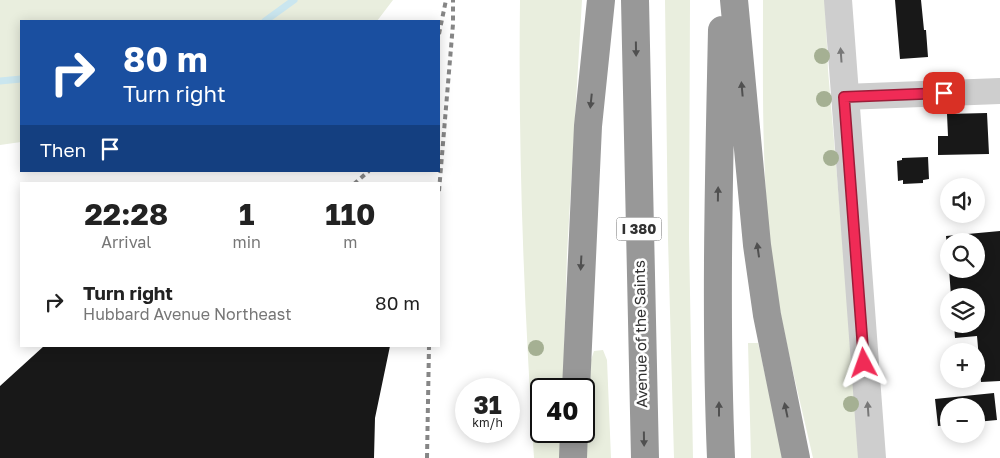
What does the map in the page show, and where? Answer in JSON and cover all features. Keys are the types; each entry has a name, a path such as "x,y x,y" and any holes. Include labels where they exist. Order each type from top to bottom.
{"highway":[{"path":"577,378 588,126 601,0"},
{"name":"Avenue of the Saints","path":"635,0 645,458"},
{"path":"721,458 719,419 718,207 722,0"},
{"path":"734,0 757,245 769,325 796,458"},
{"path":"574,443 574,458"}],"street":[{"path":"838,0 872,458"},
{"path":"844,97 1000,91"}],"green space":[{"path":"0,0 393,0 378,20 20,20 20,142 0,145"},
{"path":"520,0 582,0 567,253 563,378 530,378 530,392 522,229"},
{"path":"665,0 690,0 689,238 693,458 674,458 668,239"},
{"path":"763,0 825,0 828,70 861,458 813,458 783,328 770,249 767,213 764,142"},
{"path":"748,343 758,343 784,458 751,458"},
{"path":"603,350 607,360 611,458 586,458 586,443 595,443 595,378 590,378 591,360 594,351"},
{"path":"533,443 561,443 561,458 534,458"}],"building":[{"path":"895,0 921,0 928,57 900,59"},
{"path":"987,113 989,154 938,155 938,136 948,136 947,114"},
{"path":"928,157 929,179 923,180 923,183 903,184 903,180 898,181 897,161 902,160 902,158"},
{"path":"1000,231 1000,381 985,382 985,343 978,343 977,336 955,338 955,333 985,333 985,288 950,288 950,278 985,278 985,233 978,233"},
{"path":"43,347 390,347 375,418 374,458 0,458 0,386"},
{"path":"994,393 997,420 985,421 985,398 945,398"},
{"path":"940,398 940,426 938,426 935,399"}],"waterway":[{"path":"266,20 294,0"},
{"path":"0,81 20,79"}],"railway":[{"path":"440,29 446,0"},
{"path":"440,182 453,24 453,0"},
{"path":"356,182 368,172"},
{"path":"427,458 429,347"}],"route":[{"path":"864,363 844,97 944,93"}]}
